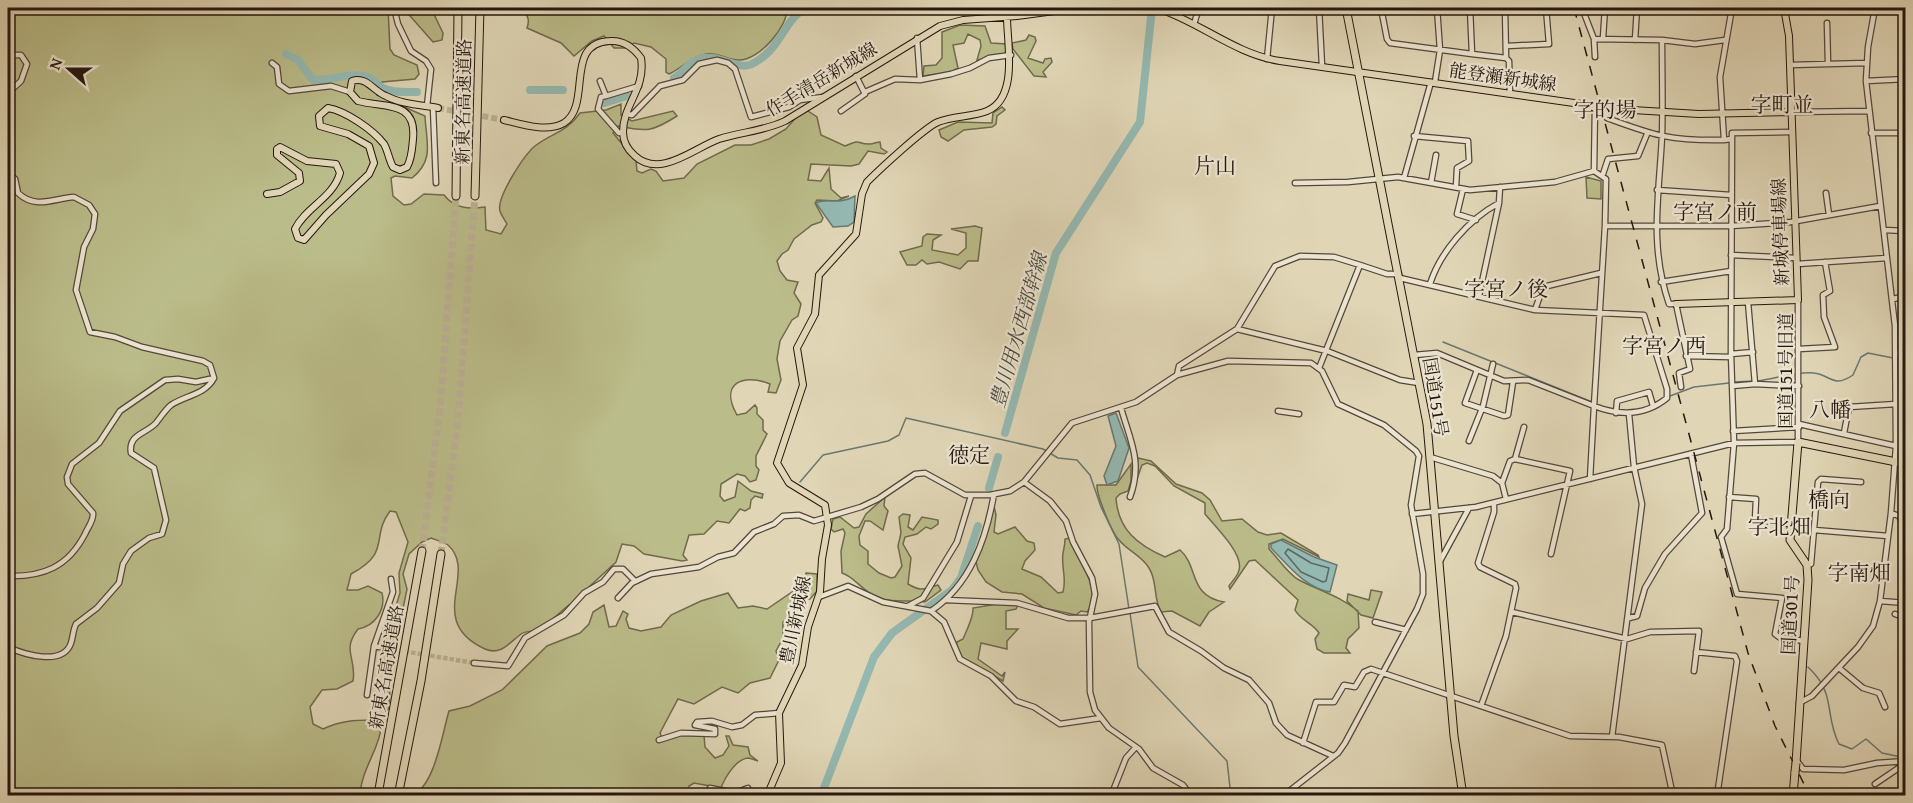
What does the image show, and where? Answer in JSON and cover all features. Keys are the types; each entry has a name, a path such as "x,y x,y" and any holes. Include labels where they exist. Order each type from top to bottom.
{"highway":[{"name":"新東名高速道路","path":"456,196 458,8"},
{"name":"新東名高速道路","path":"475,196 480,8"},
{"name":"国道151号","path":"1346,8 1419,383 1430,457 1456,755 1463,795"},
{"path":"1798,442 1905,464"},
{"name":"国道301号","path":"1793,795 1809,580 1807,565 1790,540 1798,442"},
{"name":"新東名高速道路","path":"379,789 422,550"},
{"name":"新東名高速道路","path":"399,791 441,554"}],"main road":[{"path":"1015,8 1017,16"},
{"path":"828,518 825,505 789,483 777,463 803,385 797,348 815,314 819,275 856,234 862,194 867,182 936,123 995,107 1003,95 1011,55 1006,17 1077,8"},
{"path":"1157,8 1194,24 1233,46 1267,59 1357,72"},
{"path":"1784,8 1789,25 1791,112"},
{"name":"作手清岳新城線","path":"623,133 627,146 637,158 649,164 659,164 686,156 720,139 774,126 917,38 950,22 1006,17"},
{"path":"504,120 546,127 564,123 575,110 579,72 586,53 603,41 614,41 634,49 641,58 643,68 623,133"},
{"name":"能登瀬新城線","path":"1357,72 1604,107 1722,114 1791,112"},
{"path":"267,194 280,192 300,182 299,173 277,155 277,149 280,147 307,161 336,165 340,173 333,189 300,220 295,229 298,238 304,240 326,215 369,174 374,163 369,146 348,134 320,126 318,116 328,108 357,121 379,139 386,147 393,166 400,170 407,167 412,153 414,133 408,114 401,109 358,101 350,92 352,81 359,79 387,97 432,107"},
{"name":"新城停車場線","path":"1676,304 1798,300 1791,112"},
{"name":"豊川新城線","path":"778,713 799,674 809,623 819,597 828,518"},
{"path":"766,795 782,763 778,713"}],"street":[{"path":"394,8 398,24 411,51 426,61 431,69 436,183"},
{"path":"1194,24 1199,8"},
{"path":"1267,59 1272,8"},
{"path":"1319,8 1322,66"},
{"path":"1470,8 1472,54"},
{"path":"1505,8 1506,58 1509,61 1510,93"},
{"path":"1507,46 1548,44 1546,8"},
{"path":"1582,8 1594,39 1595,57"},
{"path":"1603,38 1605,8"},
{"path":"1635,40 1637,8"},
{"path":"1724,140 1720,77 1732,8"},
{"path":"1799,703 1806,702 1866,638 1878,613 1891,513 1896,446 1896,357 1893,299 1866,81 1875,8"},
{"path":"1404,178 1414,136 1433,82 1440,50 1437,9 1381,9 1387,39 1390,43 1440,50 1506,58"},
{"path":"1827,24 1828,64"},
{"path":"917,38 920,80"},
{"path":"1594,39 1662,40 1695,44 1725,40"},
{"path":"1662,40 1662,138 1657,190 1657,259 1661,282 1669,304 1676,304 1690,369 1679,373 1681,387"},
{"path":"8,55 21,55 27,64 21,81 8,93"},
{"path":"841,111 863,97 865,92 899,78 920,80 961,72 989,58 1011,55"},
{"path":"627,114 632,115 660,86 682,80 699,64 717,60 728,63 735,69 751,117 783,109 800,100 823,97"},
{"path":"272,63 277,67 279,84 289,92 331,86 350,92"},
{"path":"1790,65 1867,63"},
{"path":"856,76 865,92"},
{"path":"1866,81 1905,79"},
{"path":"600,81 606,96"},
{"path":"623,133 619,133 598,109 601,97 639,86"},
{"path":"1594,171 1595,106"},
{"path":"1604,107 1607,118 1662,138 1682,141 1731,139"},
{"path":"1791,112 1868,111"},
{"path":"1791,132 1732,133 1731,384 1734,443 1727,529 1721,537 1737,594 1782,598 1775,634 1779,637 1804,641"},
{"path":"1871,133 1905,133"},
{"path":"1603,174 1608,159 1638,156 1647,134"},
{"path":"1414,136 1468,141 1469,161 1457,168 1456,187"},
{"path":"1431,183 1436,155"},
{"path":"1295,183 1404,178 1463,189 1555,182 1594,171 1603,174 1606,178 1605,226 1590,479"},
{"path":"8,173 15,179 18,193 25,199 50,203 74,197 89,206 95,214 93,229 84,247 76,290 90,332 203,361 210,366 214,378"},
{"path":"1479,296 1499,203 1500,187"},
{"path":"1463,189 1457,214 1476,220"},
{"path":"1657,190 1731,195"},
{"path":"1826,194 1829,215"},
{"path":"1430,284 1440,259 1476,220 1499,203"},
{"path":"1605,226 1731,226 1829,215 1880,206"},
{"path":"1884,230 1905,231"},
{"path":"1731,255 1825,262 1887,258"},
{"path":"1176,375 1179,366 1237,329 1275,266 1300,256 1334,257 1387,274 1535,310 1644,315 1668,396 1629,414 1528,380 1513,382 1489,375 1437,353 1414,355"},
{"path":"1799,349 1835,347 1824,317 1823,295 1830,291 1825,262"},
{"path":"1319,368 1360,265"},
{"path":"1661,282 1731,271"},
{"path":"1535,310 1543,287 1601,273"},
{"path":"1893,299 1905,296"},
{"name":"国道151号旧道","path":"1798,300 1798,442"},
{"path":"1748,302 1755,382"},
{"path":"1237,329 1327,351 1400,380 1419,383"},
{"path":"1686,356 1753,352"},
{"path":"1896,357 1905,353"},
{"path":"618,598 636,581 651,574 699,567 718,556 734,553 754,532 774,524 783,516 799,515 814,521 828,518 869,504 908,478 920,473 971,496 1015,489 1024,482 1072,423 1142,399 1176,375 1212,364 1238,361 1306,362 1319,368 1338,404 1384,424 1416,451 1420,461 1411,499 1412,514 1421,550 1424,585 1421,600 1345,743 1333,756 1283,795"},
{"path":"1469,441 1482,408 1493,364"},
{"path":"1477,370 1465,403 1508,415 1513,382"},
{"path":"8,576 39,576 69,559 78,547 93,513 68,484 69,470 74,461 99,443 120,411 165,380 178,379 196,382 214,378"},
{"path":"8,647 44,657 65,650 71,645 76,624 97,608 119,583 125,558 143,542 162,534 166,520 154,468 131,453 130,447 138,434 154,426 172,405 207,387 214,378"},
{"path":"1731,384 1755,382 1799,386"},
{"path":"1616,411 1617,401 1648,392 1652,405"},
{"path":"1844,433 1849,407 1905,402"},
{"path":"1121,408 1134,446 1134,477 1130,497"},
{"path":"1278,411 1299,414"},
{"path":"1612,737 1627,639 1642,504 1634,467 1629,414"},
{"path":"1733,431 1799,426 1844,433 1896,446"},
{"path":"1515,459 1524,428"},
{"path":"1412,514 1494,503 1734,443 1798,442"},
{"path":"1629,618 1637,616 1645,588 1671,545 1702,513 1691,454"},
{"path":"1430,457 1493,476 1502,483"},
{"path":"1506,499 1502,483 1510,461 1515,459 1570,471 1551,554"},
{"path":"1807,565 1810,564 1814,530 1816,486 1821,479 1861,482"},
{"path":"1024,482 1050,501 1066,520 1073,542 1094,584 1094,604 1090,618 1090,692 1095,711 1136,747 1153,768 1183,785 1191,795"},
{"path":"928,610 946,600 968,575 994,494"},
{"path":"908,606 923,598 954,547 969,508 971,496"},
{"path":"1729,497 1756,499 1755,520 1791,524"},
{"path":"1481,706 1512,612 1516,585 1480,567 1478,563 1494,512 1494,503"},
{"path":"1440,563 1469,508"},
{"path":"1891,513 1899,516 1905,530"},
{"path":"1814,530 1888,536"},
{"path":"474,663 508,666 525,638 564,615 584,592 603,582 615,569 622,569 636,581"},
{"path":"367,695 376,646 393,592 391,579"},
{"path":"819,597 848,586 883,602 928,610 944,622 960,659 991,676 1016,700 1034,707 1060,724 1101,718"},
{"path":"946,600 1017,603 1060,617 1090,618 1155,606 1169,632 1201,651 1224,669 1249,680 1271,705 1278,726 1287,735 1333,756"},
{"path":"1880,601 1905,603"},
{"path":"1512,612 1627,639 1650,632 1699,632 1694,670"},
{"path":"1895,614 1905,618"},
{"path":"1376,622 1406,630"},
{"path":"1696,652 1735,656 1737,661 1717,795"},
{"path":"1839,668 1863,688 1879,693 1885,707"},
{"path":"1303,743 1316,702 1334,702 1344,685 1355,687 1368,669 1570,736 1612,737 1662,745 1673,795"},
{"path":"659,740 681,733 715,734 715,729 695,725 697,722 712,721 732,728 742,725 755,715 778,713"},
{"path":"1111,795 1126,758 1136,747"},
{"path":"1796,762 1803,769 1844,770 1877,763 1905,762"},
{"path":"1875,784 1905,762"},
{"path":"710,788 735,793 748,788 751,795"}],"green space":[{"path":"8,8 388,8 390,49 394,55 417,65 419,74 415,79 382,82 377,95 425,116 428,150 424,164 412,178 395,176 391,178 393,196 404,205 411,204 424,194 444,195 448,200 463,207 485,207 486,230 501,234 507,224 501,213 502,197 518,167 535,146 564,129 580,113 606,110 621,104 621,115 632,121 673,111 677,116 655,128 643,130 618,126 613,133 636,161 637,171 642,173 651,169 656,171 663,181 684,178 697,164 735,145 751,145 769,139 786,129 799,114 808,111 817,117 821,135 845,146 857,142 870,144 880,142 881,148 887,152 884,154 868,151 859,164 851,166 811,164 808,180 821,181 829,168 831,189 841,198 849,196 837,201 817,200 815,203 823,218 821,222 812,225 794,239 788,250 777,261 780,271 787,280 798,282 794,293 801,304 798,316 792,320 780,341 777,359 781,380 776,393 768,392 770,384 760,381 743,381 732,388 732,404 737,415 746,413 755,405 757,414 763,420 763,430 767,434 756,456 756,466 759,470 756,480 750,482 745,476 737,474 721,484 720,496 724,501 735,497 738,481 751,491 763,494 762,498 755,496 751,500 750,508 745,511 740,509 729,523 717,521 704,534 689,535 683,555 687,560 644,554 634,546 622,544 616,562 590,586 583,598 571,604 538,630 523,633 496,651 485,649 467,638 458,625 455,611 458,569 456,556 448,545 442,542 431,538 422,542 409,554 403,574 407,589 391,667 389,709 384,712 386,638 400,593 399,573 408,542 396,512 390,511 381,529 376,552 372,559 351,574 347,590 358,590 368,586 382,593 383,599 378,616 374,621 358,629 353,637 350,649 353,681 337,689 322,690 310,707 313,724 323,729 360,720 373,720 381,727 378,742 361,787 365,795 8,795"},
{"path":"403,8 431,8 443,33 442,40 433,42"},
{"path":"517,8 787,8 778,33 755,55 739,60 706,54 696,57 669,74 666,72 666,59 651,47 634,43 627,48 614,48 604,36 592,41 574,56 561,43 527,28 527,16"},
{"path":"960,25 985,26 991,43 1007,44 1008,54 977,60 981,46 980,40 968,34 964,43 953,45 958,68 951,72 923,76 924,66 936,65 942,58 942,32"},
{"path":"1029,35 1035,37 1036,41 1028,58 1043,63 1045,59 1051,58 1052,62 1043,72 1046,77 1034,76 1013,49 1012,43 1026,40"},
{"path":"1002,107 1005,110 997,116 996,124 992,127 964,130 948,141 941,137 939,130 958,122 992,123 993,113"},
{"path":"1586,177 1601,181 1601,199 1587,198"},
{"path":"975,226 982,228 978,261 968,261 960,269 939,262 927,264 922,260 916,265 907,265 900,252 922,246 923,237 927,234 941,235 933,240 932,250 958,255 966,248 966,233 951,229"},
{"path":"1138,458 1151,461 1176,484 1202,493 1210,500 1222,521 1242,519 1258,532 1267,535 1281,533 1318,555 1319,557 1283,539 1269,544 1269,549 1295,577 1358,611 1359,628 1348,639 1346,648 1350,653 1324,653 1317,649 1315,639 1319,633 1295,610 1298,600 1255,560 1249,561 1230,589 1229,586 1238,572 1237,556 1205,514 1205,503 1174,486 1155,466 1147,463 1142,465 1134,487"},
{"path":"1131,464 1131,481 1128,491 1116,498 1125,528 1146,547 1165,557 1180,550 1190,564 1199,587 1213,599 1224,602 1209,612 1200,626 1172,611 1161,612 1152,573 1143,560 1126,547 1112,530 1097,485 1116,485"},
{"path":"885,497 884,506 888,511 883,530 870,521 865,521 859,536 860,545 868,551 868,564 879,573 891,578 895,577 902,566 898,546 901,533 899,517 903,514 910,515 908,527 913,530 922,517 938,520 938,524 931,529 926,527 917,534 905,537 903,544 911,558 908,584 921,589 938,585 941,590 925,602 877,597 842,573 841,551 845,533 843,529 834,532 831,529 833,519 840,517 854,528 859,527 866,514"},
{"path":"992,506 994,506 996,515 994,532 998,534 1015,527 1027,541 1034,543 1035,550 1025,561 1022,569 1041,577 1058,593 1063,592 1064,587 1065,539 1070,538 1091,585 1091,604 1087,612 1081,611 1076,615 1044,608 1022,594 1002,592 986,582 976,562"},
{"path":"806,573 817,574 817,591 810,599 799,598 790,605 791,616 783,622 783,638 776,651 779,660 770,678 750,683 738,693 722,687 694,704 678,699 660,733 663,740 683,734 704,735 705,747 715,758 723,755 729,746 726,736 729,736 733,745 748,747 750,755 758,761 749,758 739,762 725,778 720,795 711,795 710,786 694,783 689,786 689,796 411,796 419,791 432,771 449,711 470,706 502,690 547,646 580,633 589,624 593,612 604,605 609,627 616,626 623,611 628,614 626,619 629,628 641,631 661,627 671,615 701,601 728,593 738,608 753,606 767,609 805,583"},
{"path":"1371,590 1382,592 1373,618 1361,615 1347,601 1348,594 1369,600"},
{"path":"997,604 1018,605 1016,609 1006,611 1006,629 1018,629 1007,641 1007,649 981,643 978,659 1002,676 1005,672 1003,681 964,659 956,650 957,642 963,639 968,628 973,608"}],"water":[{"path":"855,196 854,222 848,226 833,227 816,203 838,201"},
{"path":"1116,413 1129,448 1118,481 1107,485 1104,476 1116,446 1108,416"},
{"path":"1281,540 1314,557 1337,565 1330,592 1305,581 1271,548 1271,544"}],"waterway":[{"path":"674,78 692,62 699,59 714,58 747,66 752,64 770,51 792,20 806,8"},
{"name":"豊川用水西部幹線","path":"1005,433 1056,253 1140,122 1152,8"},
{"path":"286,54 298,60 312,79 324,80 357,75 370,78 387,90 417,92"},
{"path":"530,90 563,90"},
{"path":"604,103 627,96"},
{"path":"1443,342 1592,402"},
{"path":"1757,381 1807,373 1841,381 1853,375 1861,357 1868,353 1893,358"},
{"path":"1898,359 1906,362"},
{"path":"1734,382 1753,381"},
{"path":"1670,396 1694,387 1729,383"},
{"name":"豊川用水西部幹線","path":"800,482 823,455 888,441 899,435 906,418 1043,449 1058,458 1077,460 1090,475 1101,507 1119,544 1129,609"},
{"name":"豊川用水西部幹線","path":"989,488 998,457"},
{"name":"豊川用水西部幹線","path":"821,796 874,657 892,633 952,590 961,578 978,526"},
{"path":"1130,613 1138,667 1227,761 1231,796"},
{"path":"1808,667 1823,686 1839,744 1852,749 1866,739 1882,753 1906,758"}],"tunnel":[{"path":"438,108 504,120"},
{"path":"422,551 440,408 456,196"},
{"path":"441,554 458,420 475,196"},
{"path":"379,647 474,663"}],"railway":[{"path":"1574,8 1748,653 1775,726 1810,796"}],"district":[{"name":"字町並","path":"1782,104"},
{"name":"字的場","path":"1605,109"},
{"name":"片山","path":"1215,165"},
{"name":"字宮ノ前","path":"1715,211"},
{"name":"字宮ノ後","path":"1506,288"},
{"name":"字宮ノ西","path":"1664,345"},
{"name":"八幡","path":"1830,409"},
{"name":"徳定","path":"969,454"},
{"name":"橋向","path":"1829,499"},
{"name":"字北畑","path":"1779,526"},
{"name":"字南畑","path":"1859,572"}]}
